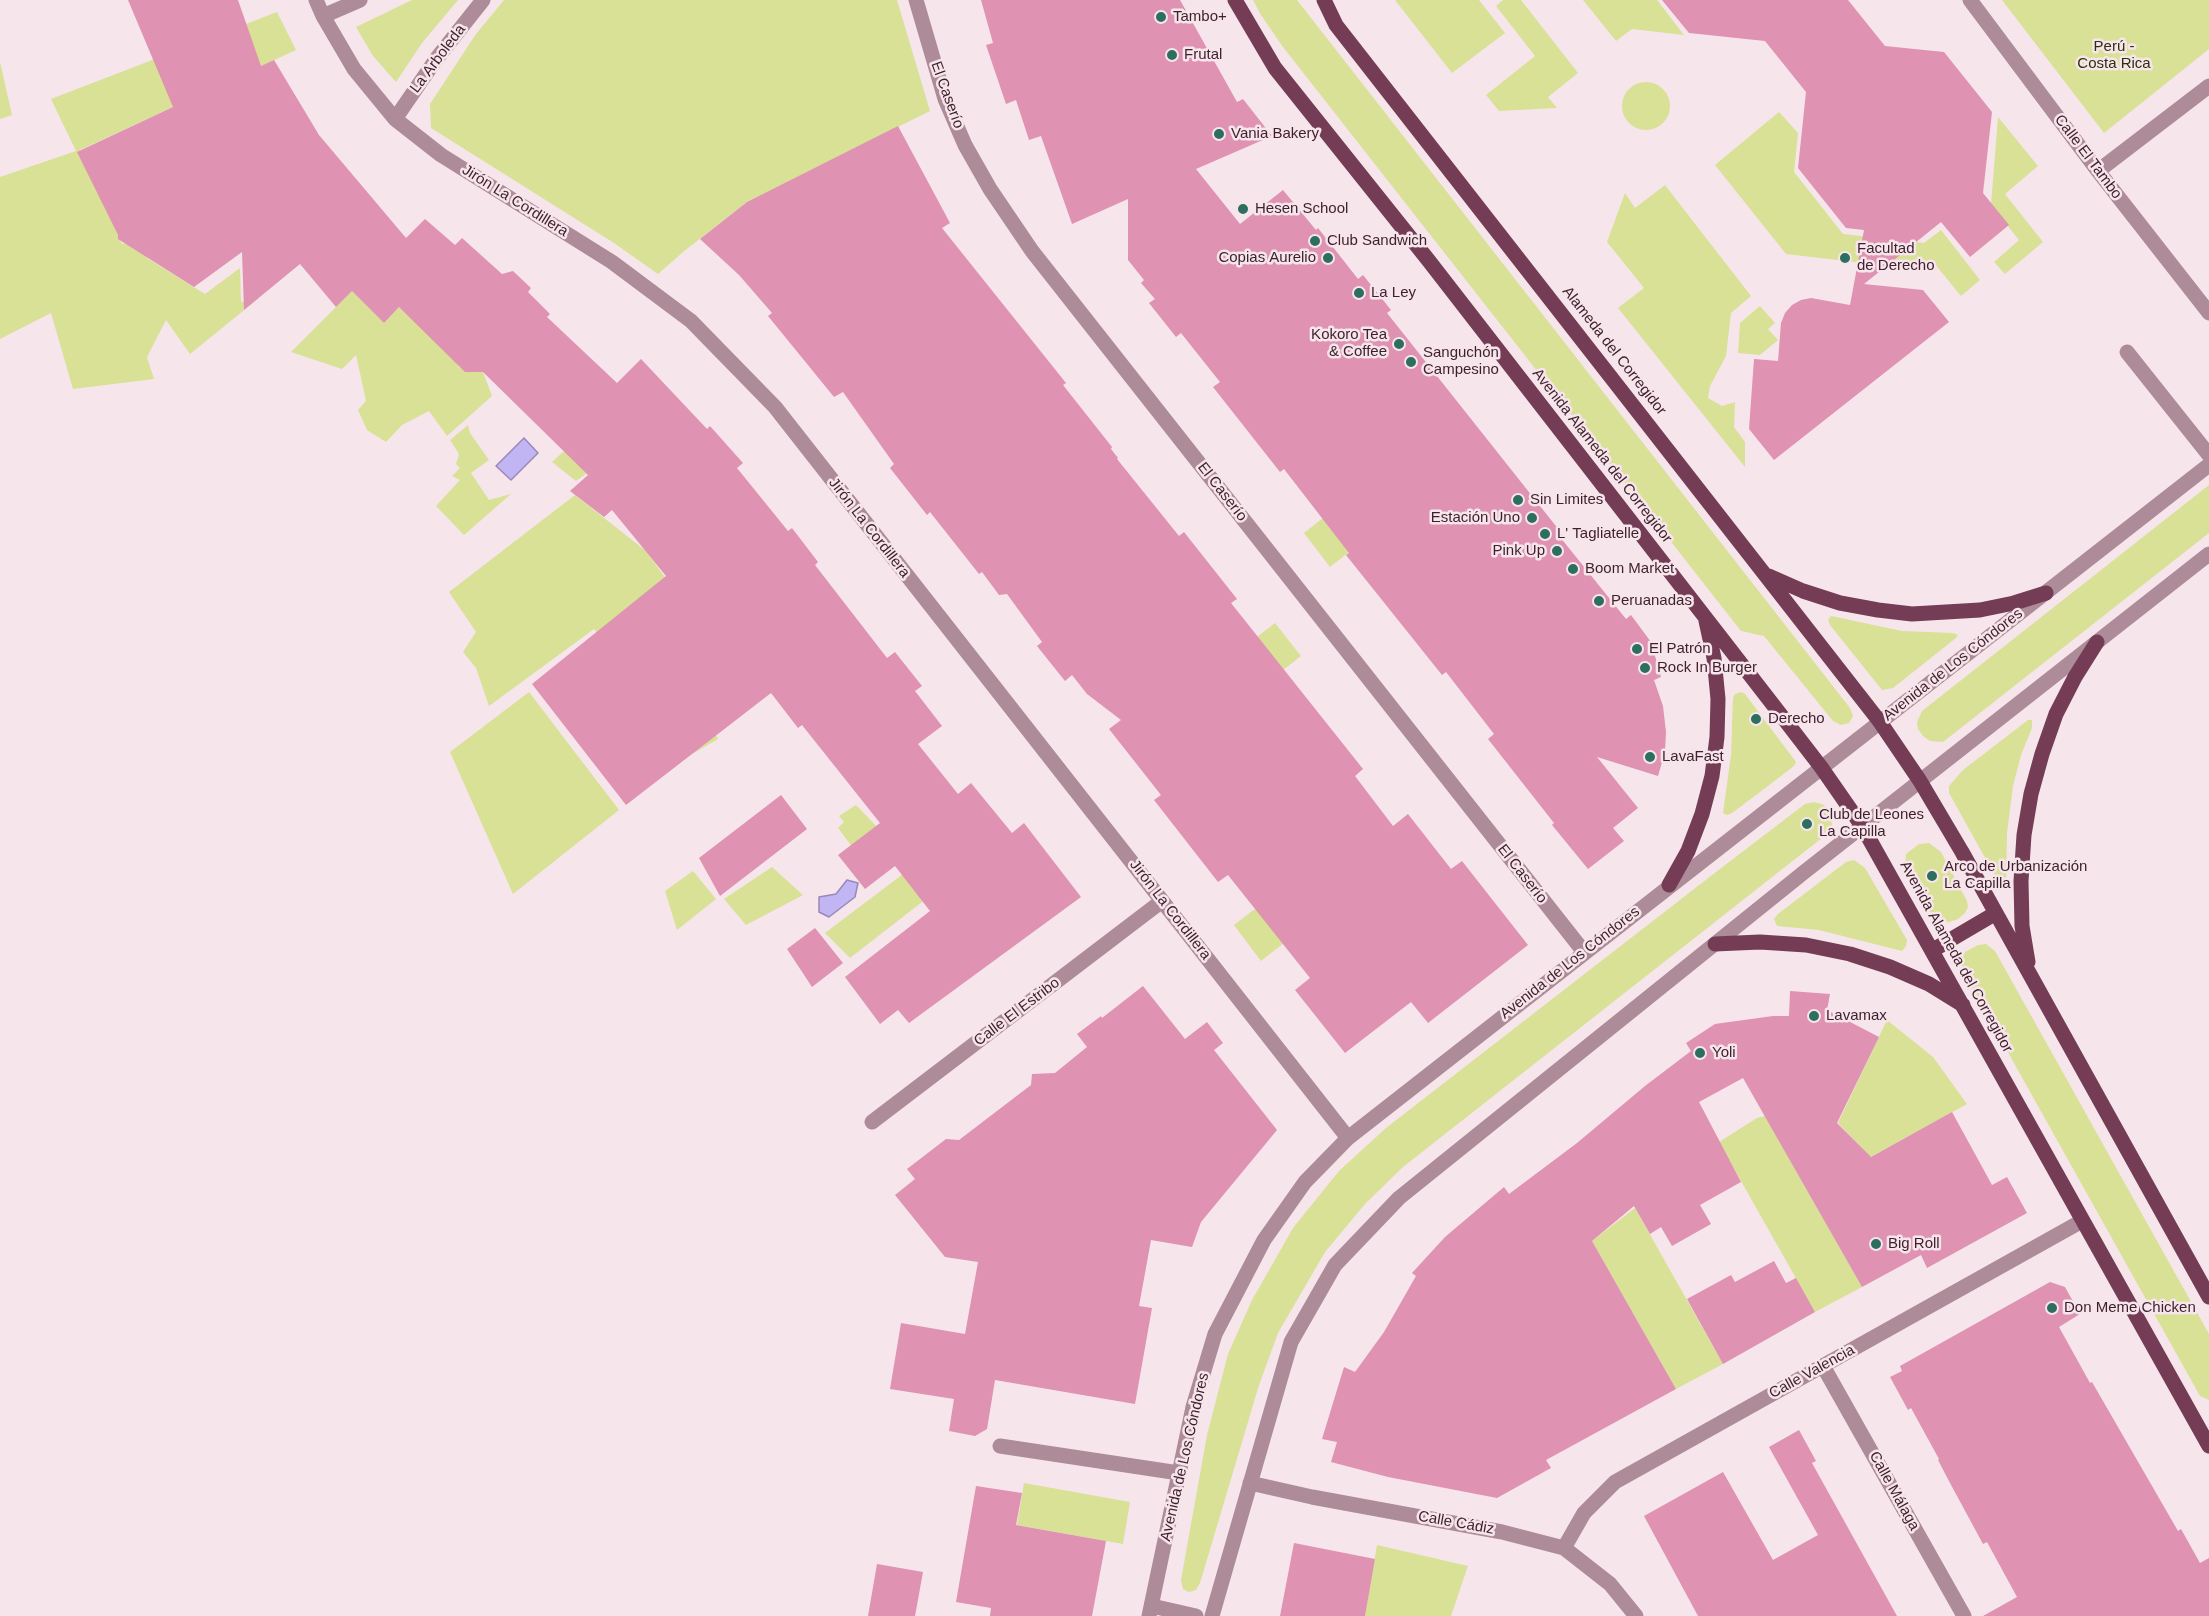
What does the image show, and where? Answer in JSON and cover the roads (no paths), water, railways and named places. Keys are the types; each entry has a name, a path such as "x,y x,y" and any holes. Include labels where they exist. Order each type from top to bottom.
{"main road":[{"name":"Avenida Alameda del Corregidor","path":"1235,0 1275,68 1429,261 1821,767 1862,826 1964,1005 2082,1221 2207,1436"},
{"name":"Alameda del Corregidor","path":"1324,0 1336,25 1768,575 1880,722"},
{"path":"1768,575 1803,591 1840,603 1912,614 1980,610 2046,593"},
{"path":"1669,885 1688,850 1702,814 1715,757 1718,699 1714,658 1705,618"},
{"path":"2030,971 2022,926 2021,881 2024,835 2031,794 2056,714 2097,642"},
{"path":"1880,722 1920,781 2030,971 2209,1297"},
{"path":"1933,950 1996,913"},
{"path":"1715,944 1760,942 1806,945 1850,954 1890,967 1929,984 1964,1005"}],"street":[{"name":"Jirón La Cordillera","path":"316,0 354,69 395,119 441,155 612,262 691,321 775,408 1348,1138"},
{"path":"323,16 360,0"},
{"name":"La Arboleda","path":"395,119 437,58 483,0"},
{"name":"El Caserío","path":"916,0 945,99 966,145 990,189 1032,251 1584,952"},
{"name":"Calle El Tambo","path":"1970,0 2098,171 2209,313"},
{"path":"2098,171 2209,86"},
{"path":"2127,352 2209,455"},
{"name":"Avenida de Los Cóndores","path":"1150,1611 1193,1407 1215,1334 1263,1240 1305,1182 1348,1138 2209,465"},
{"path":"1212,1616 1291,1342 1335,1265 1399,1198 1862,826 2209,554"},
{"name":"Calle El Estribo","path":"872,1122 1162,901"},
{"name":"Calle Valencia","path":"1564,1548 1584,1513 1616,1482 2082,1221"},
{"name":"Calle Málaga","path":"1823,1366 1964,1616"},
{"path":"1000,1446 1179,1473"},
{"name":"Calle Cádiz","path":"1250,1483 1502,1532 1564,1548 1610,1584 1635,1616"},
{"path":"1150,1611 1196,1616"}],"place":[{"name":"Tambo+","path":"1161,17"},
{"name":"Frutal","path":"1172,55"},
{"name":"Vania Bakery","path":"1219,134"},
{"name":"Hesen School","path":"1243,209"},
{"name":"Club Sandwich","path":"1315,241"},
{"name":"Copias Aurelio","path":"1328,258"},
{"name":"Facultad de Derecho","path":"1845,258"},
{"name":"La Ley","path":"1359,293"},
{"name":"Kokoro Tea & Coffee","path":"1399,344"},
{"name":"Sanguchón Campesino","path":"1411,362"},
{"name":"Sin Limites","path":"1518,500"},
{"name":"Estación Uno","path":"1532,518"},
{"name":"L' Tagliatelle","path":"1545,534"},
{"name":"Pink Up","path":"1557,551"},
{"name":"Boom Market","path":"1573,569"},
{"name":"Peruanadas","path":"1599,601"},
{"name":"El Patrón","path":"1637,649"},
{"name":"Rock In Burger","path":"1645,668"},
{"name":"Derecho","path":"1756,719"},
{"name":"LavaFast","path":"1650,757"},
{"name":"Club de Leones La Capilla","path":"1807,824"},
{"name":"Arco de Urbanización La Capilla","path":"1932,876"},
{"name":"Lavamax","path":"1814,1016"},
{"name":"Yoli","path":"1700,1053"},
{"name":"Big Roll","path":"1876,1244"},
{"name":"Don Meme Chicken","path":"2052,1308"}],"park label":[{"name":"Perú - Costa Rica","path":"2114,56"}]}
